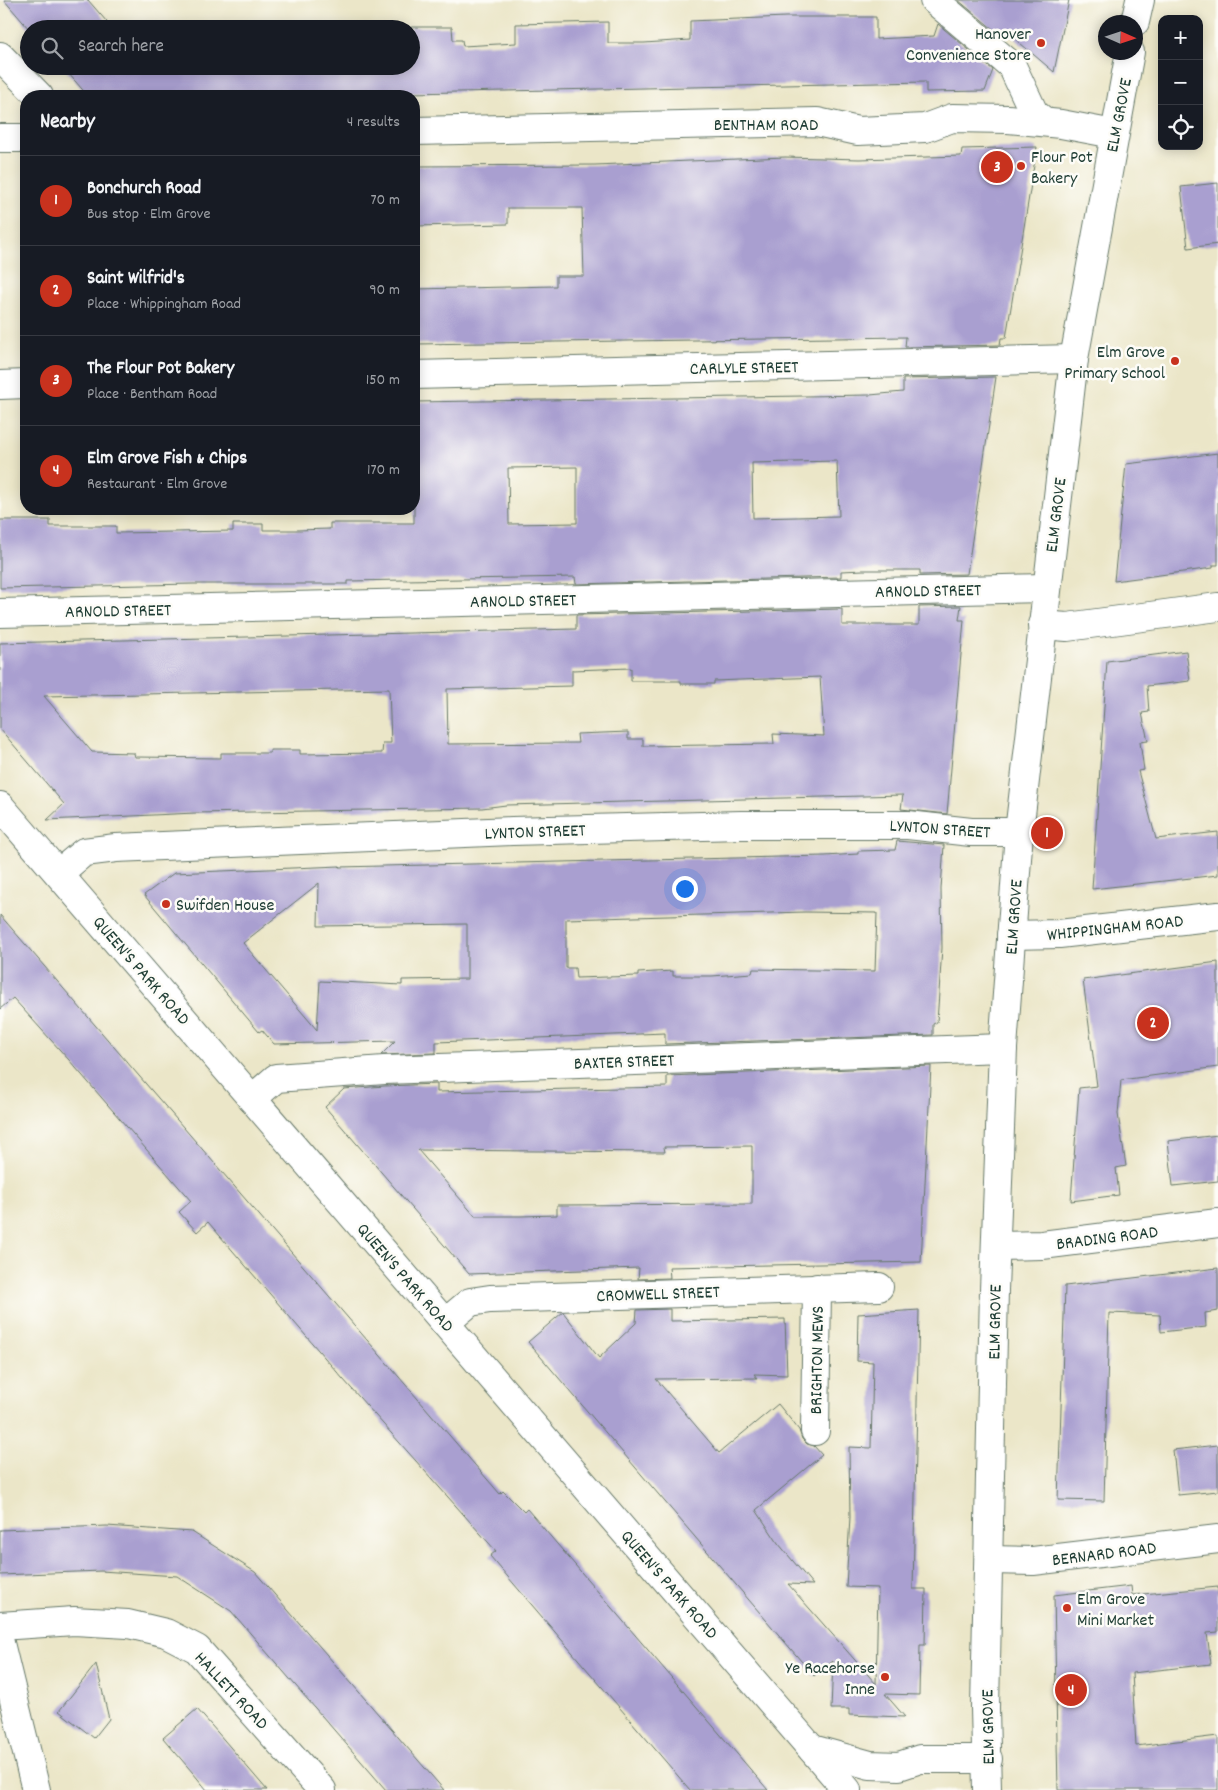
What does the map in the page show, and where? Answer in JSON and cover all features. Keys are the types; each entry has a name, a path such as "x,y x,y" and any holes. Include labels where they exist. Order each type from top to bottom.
{"street":[{"path":"934,0 1012,66 1034,113 1044,121"},
{"path":"1137,15 1140,0"},
{"path":"0,56 32,90"},
{"name":"ELM GROVE","path":"987,1790 988,1759 985,1708 996,1246 1003,1048 1019,832 1074,358 1128,60"},
{"name":"BENTHAM ROAD","path":"420,130 818,122 858,130 925,128 952,118 1044,121 1114,134"},
{"path":"0,138 20,138"},
{"name":"CARLYLE STREET","path":"420,375 1074,358"},
{"path":"0,385 20,384"},
{"name":"ARNOLD STREET","path":"0,613 1046,588"},
{"path":"1042,625 1067,627 1218,606"},
{"name":"QUEEN'S PARK ROAD","path":"0,806 847,1790"},
{"name":"LYNTON STREET","path":"58,873 84,852 116,848 512,831 741,825 908,825 971,832 1019,832"},
{"name":"WHIPPINGHAM ROAD","path":"1011,935 1059,934 1218,916"},
{"name":"BAXTER STREET","path":"252,1099 276,1078 384,1070 1003,1048"},
{"name":"BRADING ROAD","path":"996,1246 1042,1245 1218,1223"},
{"name":"CROMWELL STREET","path":"445,1323 470,1302 490,1299 879,1287"},
{"name":"BRIGHTON MEWS","path":"815,1431 817,1288"},
{"name":"BERNARD ROAD","path":"990,1560 1033,1561 1218,1539"},
{"name":"HALLETT ROAD","path":"0,1626 83,1622 128,1624 166,1633 197,1649 322,1790"},
{"path":"0,1644 36,1790"},
{"path":"812,1749 870,1765 899,1766 920,1760 988,1759"}],"building":[{"path":"4,0 88,0 105,20 21,20"},
{"path":"958,0 1069,0 1054,72 1007,32 1005,39"},
{"path":"786,17 876,17 876,39 934,36 938,24 993,70 985,91 926,92 926,82 420,93 420,90 83,90 70,75 420,75 420,27 452,27 453,40 462,40 463,46 516,43 516,24 608,22 608,43 644,43 690,40 690,21"},
{"path":"1037,147 1006,338 1001,338 1000,345 905,347 906,337 420,344 420,289 556,286 556,276 584,276 582,208 508,208 508,224 420,226 420,166 595,165 785,157 859,159 961,156 962,149"},
{"path":"1218,183 1218,244 1188,248 1181,187"},
{"path":"996,377 967,574 920,575 920,570 863,570 841,571 841,577 576,584 575,577 348,581 348,584 193,584 0,588 0,520 50,520 50,526 116,526 116,533 233,531 233,524 263,524 263,530 297,530 330,529 330,523 414,523 414,515 420,515 420,402 870,395 903,392 903,379","holes":["837,461 839,516 753,518 752,463","577,467 577,523 509,524 508,468"]},
{"path":"1218,453 1218,565 1213,565 1213,568 1114,581 1126,464"},
{"path":"961,606 959,620 964,620 947,814 901,809 903,795 506,805 482,808 195,813 47,820 64,804 0,729 0,643 576,629 576,615 842,609 842,625 919,625 919,607","holes":["631,668 631,681 681,681 681,684 714,684 714,681 820,677 824,736 773,734 774,744 643,746 643,739 628,739 628,732 577,734 578,743 448,744 447,689 572,686 572,670","389,689 391,743 383,743 382,753 300,754 300,750 270,750 270,753 221,753 221,758 135,757 134,753 92,752 44,696"]},
{"path":"1186,651 1190,681 1147,686 1149,712 1142,713 1148,741 1140,742 1144,770 1138,771 1156,839 1218,832 1218,875 1092,889 1107,661"},
{"path":"897,841 944,845 941,889 942,948 937,1022 933,1024 933,1035 665,1044 665,1033 436,1042 436,1053 381,1055 395,1041 274,1044 262,1030 259,1032 144,895 174,873 340,866 825,856 858,854 858,851 895,850","holes":["319,883 318,926 467,924 467,979 402,980 402,985 320,981 317,1030 243,943","805,912 877,913 875,971 753,969 752,973 712,976 673,976 673,971 638,973 638,976 576,978 575,968 566,968 566,919"]},
{"path":"0,915 500,1494 503,1491 524,1512 527,1509 768,1790 690,1790 490,1556 496,1551 343,1379 208,1222 197,1232 179,1212 191,1201 69,1060 13,998 0,1009"},
{"path":"1218,962 1218,1067 1121,1080 1118,1114 1126,1166 1116,1168 1119,1195 1071,1201 1079,1088 1097,1086 1083,980"},
{"path":"931,1066 921,1262 669,1267 670,1278 638,1279 639,1268 469,1274 325,1107 344,1089 437,1084 437,1092 667,1087 667,1076","holes":["752,1146 752,1204 557,1205 557,1215 475,1216 418,1150 665,1152 664,1147"]},
{"path":"1218,1135 1218,1181 1173,1186 1168,1141"},
{"path":"1218,1268 1218,1311 1205,1313 1206,1327 1161,1332 1160,1315 1109,1313 1104,1501 1058,1500 1065,1286"},
{"path":"670,1309 670,1321 785,1319 787,1375 754,1374 757,1378 656,1379 719,1453 778,1404 799,1430 802,1439 807,1444 814,1446 822,1455 756,1510 778,1543 813,1585 788,1584 876,1684 878,1588 846,1587 850,1517 849,1447 871,1448 873,1362 857,1361 858,1314 919,1310 913,1589 926,1589 925,1645 920,1645 919,1695 885,1694 905,1717 849,1715 849,1709 831,1709 833,1661 814,1676 528,1342 563,1312 599,1358 636,1323 637,1310"},
{"path":"1218,1445 1218,1491 1178,1495 1173,1450"},
{"path":"107,1526 192,1532 255,1572 444,1790 386,1790 231,1611 177,1576 101,1571 0,1575 0,1530"},
{"path":"1131,1586 1132,1595 1218,1587 1218,1632 1207,1633 1211,1664 1132,1673 1136,1746 1218,1736 1218,1790 1058,1790 1054,1595"},
{"path":"96,1664 109,1719 94,1738 59,1711"},
{"path":"197,1709 267,1790 207,1790 163,1738"}],"place":[{"name":"Hanover Convenience Store","path":"1041,43"},
{"name":"Flour Pot Bakery","path":"1021,166"},
{"name":"The Flour Pot Bakery","path":"997,167"},
{"name":"Elm Grove Primary School","path":"1175,361"},
{"name":"Bonchurch Road","path":"1047,833"},
{"name":"Swifden House","path":"166,904"},
{"name":"Saint Wilfrid's","path":"1153,1023"},
{"name":"Elm Grove Mini Market","path":"1067,1608"},
{"name":"Ye Racehorse Inne","path":"885,1677"},
{"name":"Elm Grove Fish & Chips","path":"1071,1690"}]}
